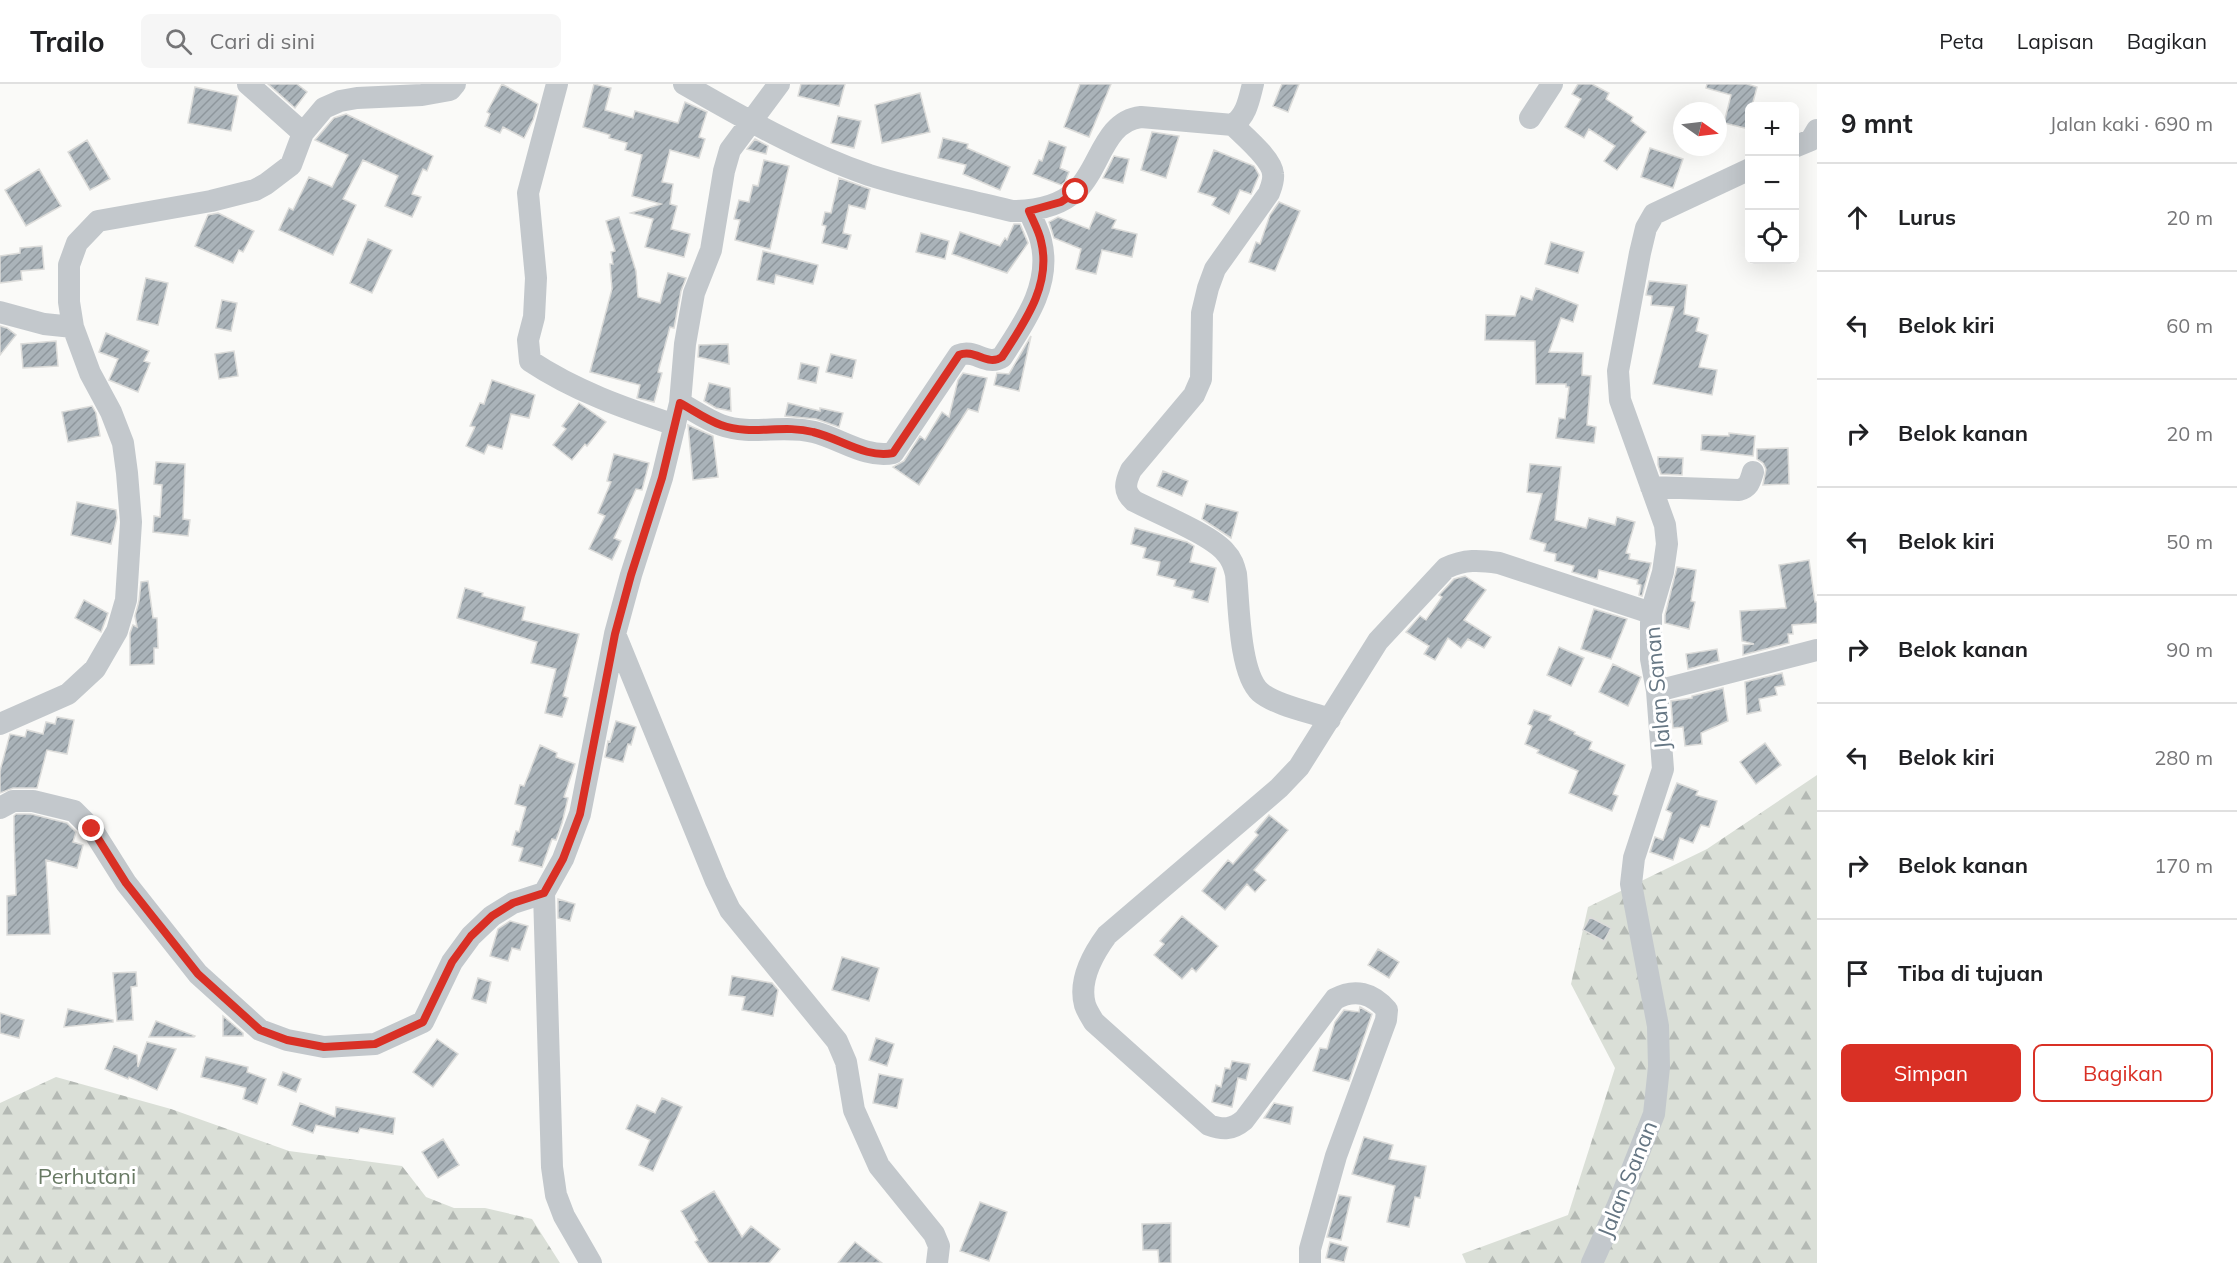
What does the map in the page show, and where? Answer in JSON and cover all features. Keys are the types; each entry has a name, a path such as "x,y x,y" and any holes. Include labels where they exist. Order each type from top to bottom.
{"street":[{"path":"0,724 68,694 95,669 117,631 126,600 131,522 123,443 111,412 90,373 73,327 69,302 69,265 77,243 98,221 255,190 272,181 291,165 303,133 324,108 340,100 422,95 450,90 455,84"},
{"path":"557,84 528,193 536,278 534,317 528,340 531,361 560,380 615,405 675,425"},
{"path":"684,84 751,122 872,176 1012,211 1029,211 1061,202 1076,192 1087,179 1112,133 1129,118 1141,117 1233,125 1240,120 1246,109 1253,84"},
{"path":"591,1263 564,1216 556,1195 552,1167 544,893 563,859 580,814 615,634 662,478 680,403 685,344 694,293 711,250 724,171 730,150 779,84"},
{"path":"1530,118 1552,84"},
{"path":"244,85 303,133"},
{"path":"1233,125 1266,159 1273,171 1273,182 1269,193 1215,269 1202,313 1201,379 1194,395 1131,470 1125,483 1127,495 1134,501 1215,542 1227,553 1236,574 1245,662 1250,678 1260,691 1271,699 1330,719"},
{"path":"1799,145 1810,140 1817,130"},
{"name":"Jalan Sanan","path":"1592,1263 1654,1114 1659,1067 1658,1026 1631,884 1634,858 1663,768 1657,691 1651,659 1651,613 1663,572 1667,544 1665,525 1620,400 1618,371 1646,228 1654,214 1745,171"},
{"path":"680,403 720,425 737,429 801,429 829,436 871,452 883,455 893,453 959,355 970,353 996,361 1002,357 1026,320 1039,293 1043,265 1041,242 1029,211"},
{"path":"0,312 44,324 73,327"},
{"path":"1651,487 1739,490 1750,484 1753,472"},
{"path":"1310,1263 1310,1249 1336,1155 1386,1020 1387,1011 1379,1002 1358,992 1344,994 1335,999 1325,1009 1244,1120 1235,1128 1222,1129 1209,1125 1094,1022 1085,1005 1084,982 1092,955 1107,935 1279,788 1299,767 1378,641 1446,568 1461,561 1478,560 1499,563 1651,613"},
{"path":"615,634 716,882 730,909 837,1041 846,1062 854,1110 865,1139 879,1166 934,1234 939,1246 937,1263"},
{"path":"1657,691 1817,650"},
{"path":"0,808 13,801 33,801 74,811 92,829 126,883 198,974 260,1030 287,1040 324,1047 375,1044 423,1022 452,962 471,936 492,916 513,903 544,893"}],"green space":[{"path":"1817,775 1817,1263 1466,1263 1462,1254 1568,1215 1615,1068 1571,984 1588,907 1707,849"},
{"name":"Perhutani","path":"56,1077 171,1109 289,1151 402,1166 426,1197 454,1208 485,1208 532,1219 560,1263 0,1263 0,1103"}],"building":[{"path":"268,84 297,84 307,92 295,108"},
{"path":"502,84 538,104 524,138 503,127 500,133 485,126 490,114 487,112"},
{"path":"594,84 611,88 605,110 633,118 635,111 678,123 685,102 707,112 699,137 705,139 699,158 670,150 662,182 673,184 670,204 677,206 671,229 690,234 684,257 645,247 653,219 631,213 661,204 632,196 642,155 625,150 627,143 583,127"},
{"path":"801,84 845,84 839,106 798,96"},
{"path":"1080,84 1111,84 1089,137 1064,127"},
{"path":"1282,84 1299,84 1288,112 1273,106"},
{"path":"1578,84 1592,84 1609,93 1606,99 1633,117 1631,121 1646,132 1617,170 1604,161 1615,146 1589,129 1584,138 1565,127 1581,99 1572,94"},
{"path":"1707,84 1747,84 1757,87 1753,102 1745,102 1745,128 1727,124 1731,95 1706,88"},
{"path":"195,87 238,96 231,131 188,123"},
{"path":"920,93 930,132 882,143 875,105"},
{"path":"346,114 433,156 427,171 423,169 412,194 421,197 412,217 385,206 398,176 363,160 343,199 356,205 333,255 279,230 289,208 293,210 309,177 332,187 348,155 315,140 334,118"},
{"path":"838,116 861,121 854,148 831,143"},
{"path":"1152,132 1179,136 1166,178 1141,170"},
{"path":"943,138 968,144 967,148 1010,167 1000,190 963,174 966,165 938,158"},
{"path":"755,139 768,146 766,154 747,149"},
{"path":"87,140 110,179 90,190 68,152"},
{"path":"1049,141 1066,147 1060,168 1069,172 1065,182 1061,185 1033,174 1039,160 1042,161"},
{"path":"1650,148 1683,159 1673,188 1641,177"},
{"path":"1214,150 1254,166 1259,175 1251,194 1240,190 1229,214 1212,205 1216,198 1198,192"},
{"path":"1114,156 1129,159 1123,183 1103,178"},
{"path":"764,160 789,166 770,249 735,240 740,220 734,219 739,200 749,202 753,185 758,186"},
{"path":"39,169 61,206 26,226 5,190"},
{"path":"839,178 870,189 865,209 849,205 843,233 851,235 847,249 822,243 826,226 822,225 825,212 831,213"},
{"path":"1279,202 1300,211 1275,271 1249,262 1256,242 1260,244 1270,215"},
{"path":"1096,212 1116,220 1112,228 1137,234 1132,257 1102,250 1096,274 1076,269 1081,249 1054,238 1049,222 1058,217 1089,229"},
{"path":"218,213 254,231 243,252 239,250 233,263 195,246 208,215"},
{"path":"619,217 636,271 638,297 660,303 668,273 686,278 681,291 674,328 670,327 658,372 662,373 654,402 637,398 640,385 590,372 612,289 610,264 613,264 611,252 615,251 606,221"},
{"path":"1014,224 1020,224 1028,243 1007,273 952,254 960,232 1000,246 1005,238 1007,240"},
{"path":"921,233 949,241 945,259 916,252"},
{"path":"368,239 392,250 372,293 350,283"},
{"path":"1551,242 1584,252 1578,273 1545,264"},
{"path":"42,246 44,269 21,271 22,280 0,283 0,256 20,253 20,248"},
{"path":"763,251 818,265 813,284 776,275 774,284 757,280"},
{"path":"146,278 168,283 158,325 137,320"},
{"path":"1649,281 1687,285 1684,314 1699,318 1696,331 1708,335 1699,367 1717,370 1712,395 1653,384 1674,307 1651,305 1652,296 1646,295"},
{"path":"1536,288 1578,305 1573,322 1561,318 1549,352 1583,353 1582,375 1591,376 1587,425 1596,427 1594,443 1556,438 1559,418 1565,419 1569,387 1566,387 1566,384 1536,384 1535,341 1485,340 1486,315 1515,316 1521,296 1532,300"},
{"path":"222,300 237,303 231,331 216,328"},
{"path":"0,326 16,335 0,355"},
{"path":"106,333 149,351 144,361 150,363 138,392 109,380 118,359 99,352"},
{"path":"1031,336 1019,391 994,385 997,373 1009,374"},
{"path":"56,341 58,366 23,368 21,344"},
{"path":"728,344 729,364 698,357 699,345"},
{"path":"234,351 238,376 219,379 215,354"},
{"path":"831,354 856,360 852,378 826,372"},
{"path":"801,363 819,367 816,383 798,379"},
{"path":"963,373 987,378 978,412 968,409 919,485 893,467 904,461 920,436 925,440 942,412 949,417 958,380"},
{"path":"492,380 535,395 529,418 511,414 502,449 488,445 484,454 466,446 475,427 470,426 480,403 484,404"},
{"path":"709,383 730,388 731,411 716,408 704,401"},
{"path":"579,403 606,422 587,446 585,444 572,460 553,445 566,429 562,426"},
{"path":"788,403 820,411 820,408 843,413 839,427 816,419 785,416"},
{"path":"92,406 96,413 100,436 68,442 62,412"},
{"path":"688,425 713,436 718,477 693,480"},
{"path":"1729,433 1755,436 1753,456 1701,450 1702,435 1729,436"},
{"path":"1788,448 1789,484 1763,485 1766,469 1757,459 1757,449"},
{"path":"614,454 649,463 642,490 636,489 614,538 621,541 612,560 589,549 605,516 598,513 611,482 607,481"},
{"path":"1658,457 1683,458 1682,475 1661,474"},
{"path":"156,462 185,464 183,519 190,520 188,536 153,532 154,516 160,517 162,485 154,484"},
{"path":"1530,464 1561,467 1555,520 1586,528 1589,518 1615,525 1617,517 1635,522 1626,553 1630,554 1629,559 1651,563 1642,596 1639,595 1641,585 1637,584 1638,580 1599,570 1597,579 1572,572 1574,566 1555,561 1556,554 1544,551 1546,544 1530,539 1542,494 1527,492"},
{"path":"1163,471 1188,481 1182,496 1157,486"},
{"path":"77,502 116,510 117,518 111,544 71,535"},
{"path":"1206,504 1238,512 1231,538 1202,519"},
{"path":"1135,528 1187,542 1194,546 1190,562 1216,568 1208,602 1192,598 1194,591 1174,586 1176,580 1157,575 1160,562 1143,558 1146,548 1131,544"},
{"path":"1809,560 1815,602 1817,602 1817,623 1792,625 1793,634 1788,634 1789,643 1743,655 1743,645 1754,644 1742,641 1740,611 1786,608 1779,565"},
{"path":"1677,567 1696,570 1691,601 1695,602 1689,629 1665,623"},
{"path":"1465,576 1486,590 1464,620 1491,637 1484,648 1468,639 1461,648 1448,638 1435,660 1424,654 1429,646 1406,632 1420,616 1426,620 1442,597 1439,595 1454,579"},
{"path":"148,581 153,618 157,618 158,648 154,648 154,664 130,665 130,633 133,625 137,627 135,616 141,582"},
{"path":"465,588 483,593 482,596 525,607 522,620 579,634 563,696 568,698 562,717 545,713 556,669 531,663 537,642 457,618"},
{"path":"84,600 108,613 101,632 75,618"},
{"path":"1594,609 1627,619 1611,659 1581,649"},
{"path":"1559,647 1584,658 1571,686 1547,675"},
{"path":"1717,649 1719,661 1688,669 1686,654"},
{"path":"1613,664 1641,677 1628,706 1599,692"},
{"path":"1782,673 1785,685 1775,687 1777,695 1759,699 1761,711 1747,714 1745,682"},
{"path":"1723,688 1728,721 1701,733 1702,744 1685,746 1683,727 1673,728 1671,701 1692,698 1692,696"},
{"path":"1534,710 1551,716 1549,720 1592,742 1589,749 1625,765 1613,794 1618,796 1612,811 1569,793 1578,771 1537,753 1539,750 1525,744 1532,726 1528,724"},
{"path":"57,717 74,720 67,754 47,750 37,788 13,788 0,793 0,771 10,734 25,737 27,730 43,734 46,722 55,724"},
{"path":"616,721 636,727 623,762 605,757 608,741 610,742"},
{"path":"1765,743 1781,765 1756,784 1740,762"},
{"path":"540,745 557,753 556,757 575,764 564,797 568,798 562,823 556,840 552,839 542,867 519,861 523,848 512,845 516,831 519,832 526,807 515,804 520,785 524,786"},
{"path":"1677,783 1698,791 1696,795 1717,801 1709,827 1701,825 1693,843 1680,838 1673,860 1650,852 1655,837 1663,840 1672,813 1666,810"},
{"path":"31,814 67,823 76,832 73,842 83,845 77,868 46,860 50,934 7,935 7,896 16,895 14,816"},
{"path":"1269,815 1288,830 1254,870 1266,880 1255,892 1247,884 1225,910 1202,891 1228,860 1233,864 1258,835 1255,832"},
{"path":"558,899 575,904 570,921 558,918"},
{"path":"1182,916 1218,946 1196,972 1192,968 1182,979 1154,955 1164,944 1160,941"},
{"path":"1590,917 1611,928 1604,941 1583,930"},
{"path":"510,921 528,926 520,950 512,948 508,961 490,956 498,929"},
{"path":"1378,949 1399,962 1389,978 1368,965"},
{"path":"842,957 879,968 869,1001 832,990"},
{"path":"136,972 137,986 131,987 133,1020 117,1021 113,973"},
{"path":"732,976 772,983 778,990 773,1016 742,1010 745,997 729,995"},
{"path":"478,978 491,982 486,1003 472,999"},
{"path":"1360,1007 1372,1014 1349,1081 1313,1071 1320,1048 1327,1049 1335,1022 1344,1010 1359,1012"},
{"path":"68,1009 113,1020 113,1022 64,1027"},
{"path":"0,1013 24,1020 19,1038 0,1033"},
{"path":"223,1016 243,1033 243,1036 223,1036"},
{"path":"156,1021 195,1036 149,1037"},
{"path":"876,1038 894,1044 887,1066 869,1060"},
{"path":"437,1039 458,1054 433,1087 413,1072"},
{"path":"147,1042 176,1049 157,1090 105,1069 114,1046 137,1055 138,1067"},
{"path":"206,1057 248,1067 247,1072 266,1079 257,1104 243,1099 246,1088 201,1077"},
{"path":"1232,1061 1250,1064 1246,1080 1238,1078 1232,1107 1212,1102 1216,1085 1221,1087 1225,1068 1230,1069"},
{"path":"283,1072 301,1079 296,1092 278,1085"},
{"path":"879,1074 903,1079 897,1108 873,1103"},
{"path":"662,1098 682,1107 653,1171 639,1165 650,1140 626,1129 637,1105 655,1113"},
{"path":"300,1103 335,1117 336,1107 395,1118 393,1134 360,1128 358,1133 316,1125 313,1133 292,1125"},
{"path":"1274,1103 1293,1107 1290,1124 1264,1118"},
{"path":"1364,1137 1393,1145 1389,1159 1426,1166 1420,1198 1415,1197 1409,1227 1387,1222 1395,1186 1352,1174"},
{"path":"443,1139 459,1165 438,1178 422,1152"},
{"path":"714,1191 742,1237 751,1226 780,1249 769,1263 709,1263 695,1242 698,1240 681,1211"},
{"path":"1339,1195 1351,1197 1341,1240 1327,1237"},
{"path":"980,1202 1007,1212 989,1261 960,1251"},
{"path":"1171,1223 1171,1263 1159,1263 1158,1250 1143,1250 1142,1224"},
{"path":"855,1242 882,1263 838,1263"},
{"path":"1330,1242 1348,1247 1344,1262 1326,1258"}],"route":[{"path":"92,829 126,883 198,974 260,1030 287,1040 324,1047 375,1044 423,1022 452,962 471,936 492,916 513,903 544,893 563,859 580,814 615,634 662,478 680,403 720,425 737,429 801,429 829,436 871,452 883,455 893,453 959,355 970,353 990,361 996,361 1002,357 1026,320 1039,293 1043,265 1041,242 1029,211 1061,202 1076,192"}]}
